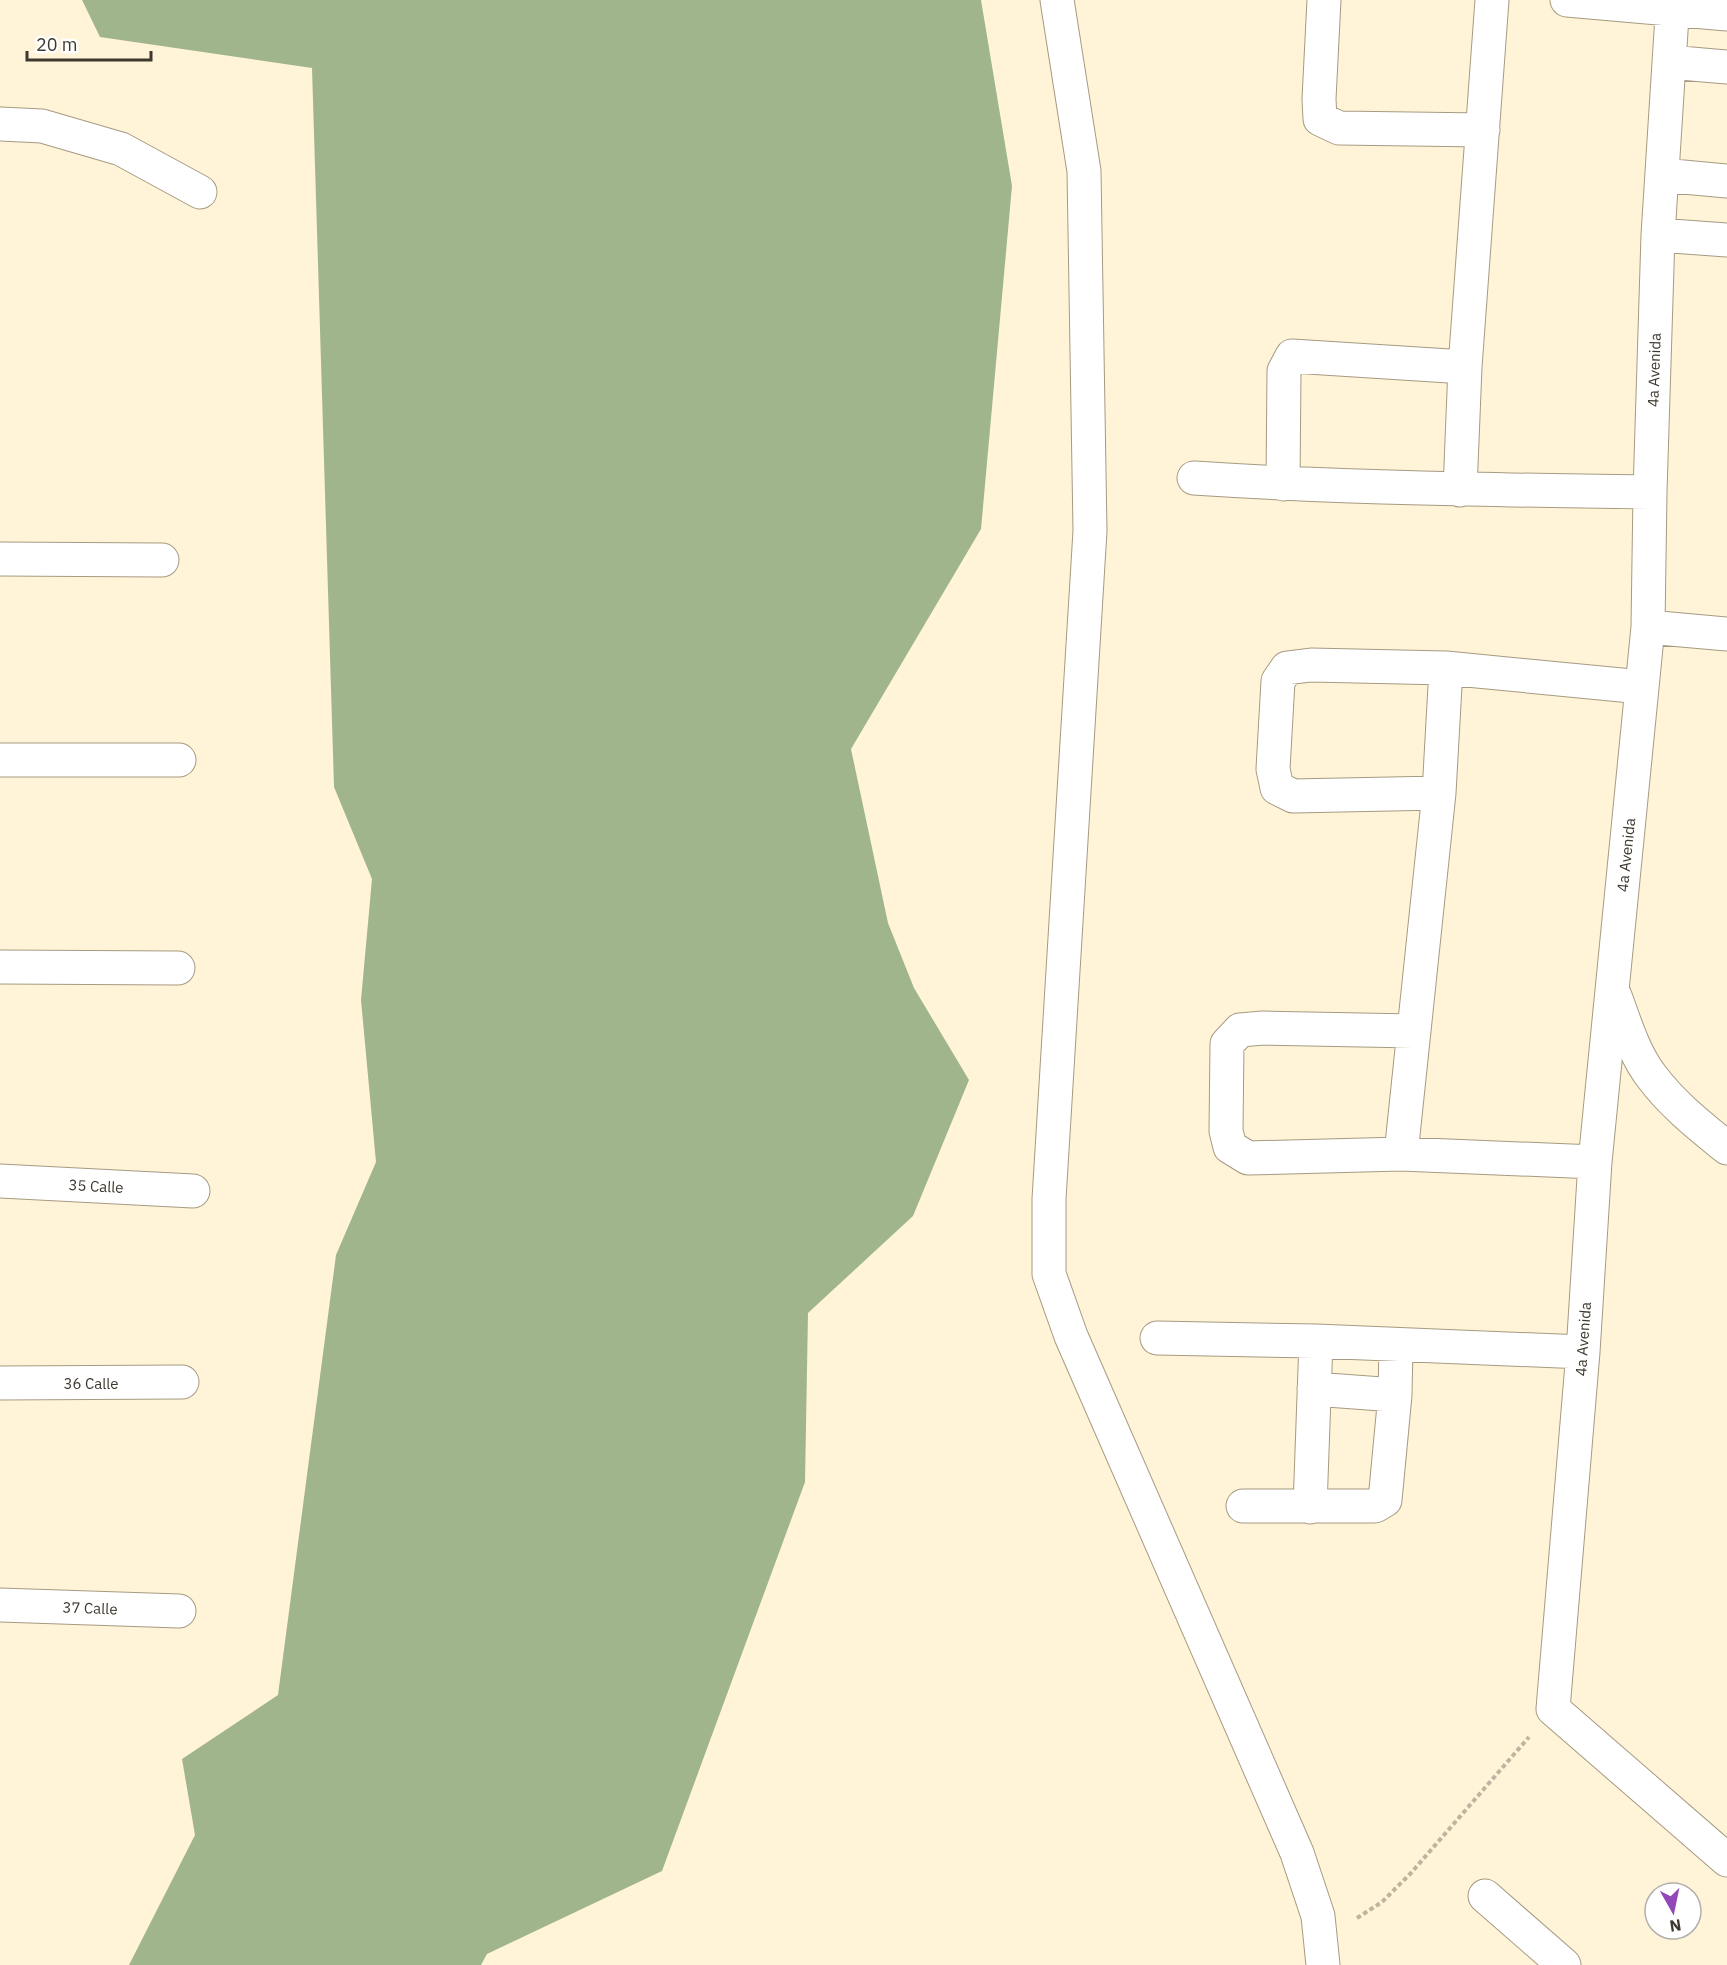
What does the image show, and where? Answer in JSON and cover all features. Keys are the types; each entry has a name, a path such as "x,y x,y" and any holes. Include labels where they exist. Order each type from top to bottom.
{"street":[{"path":"1058,0 1084,171 1090,531 1049,1199 1049,1274 1071,1336 1297,1853 1318,1916 1322,1952"},
{"path":"1324,0 1320,119 1339,128 1484,130"},
{"path":"1460,490 1465,367 1492,0"},
{"path":"1568,0 1672,4 1727,14"},
{"name":"4a Avenida","path":"1553,1709 1583,1352 1595,1162 1648,627 1658,235 1672,4"},
{"path":"1669,63 1727,67"},
{"path":"0,124 42,126 121,149 200,192"},
{"path":"1662,175 1727,181"},
{"path":"1658,235 1727,240"},
{"path":"1283,484 1284,371 1292,356 1465,367"},
{"path":"1194,478 1283,484 1460,490 1650,492"},
{"path":"0,559 162,560"},
{"path":"1648,627 1727,634"},
{"path":"1439,793 1293,796 1277,788 1273,769 1278,681 1287,668 1311,665 1446,668 1642,687"},
{"path":"1401,1155 1439,793 1446,668"},
{"path":"0,760 179,760"},
{"path":"0,967 178,968"},
{"path":"1613,991 1632,1039 1651,1076 1687,1117 1727,1148"},
{"path":"1414,1031 1263,1028 1240,1030 1227,1044 1226,1131 1230,1147 1248,1158 1401,1155 1595,1162"},
{"name":"35 Calle","path":"0,1181 193,1191"},
{"path":"1157,1338 1316,1341 1583,1352"},
{"path":"1310,1507 1316,1341"},
{"path":"1243,1506 1375,1506 1385,1500 1395,1395 1396,1346"},
{"name":"36 Calle","path":"0,1383 182,1382"},
{"path":"1314,1389 1395,1395"},
{"name":"37 Calle","path":"0,1605 179,1611"},
{"path":"1553,1709 1727,1860"},
{"path":"1485,1896 1563,1964"}],"path":[{"path":"1322,1952 1382,1902 1411,1873 1553,1709"}],"green space":[{"path":"82,0 981,0 1012,186 981,529 851,749 888,923 914,988 969,1080 913,1216 808,1313 805,1482 662,1871 487,1954 481,1965 129,1965 195,1835 182,1759 278,1695 336,1255 376,1162 361,1000 372,879 334,787 312,68 100,37"}]}
